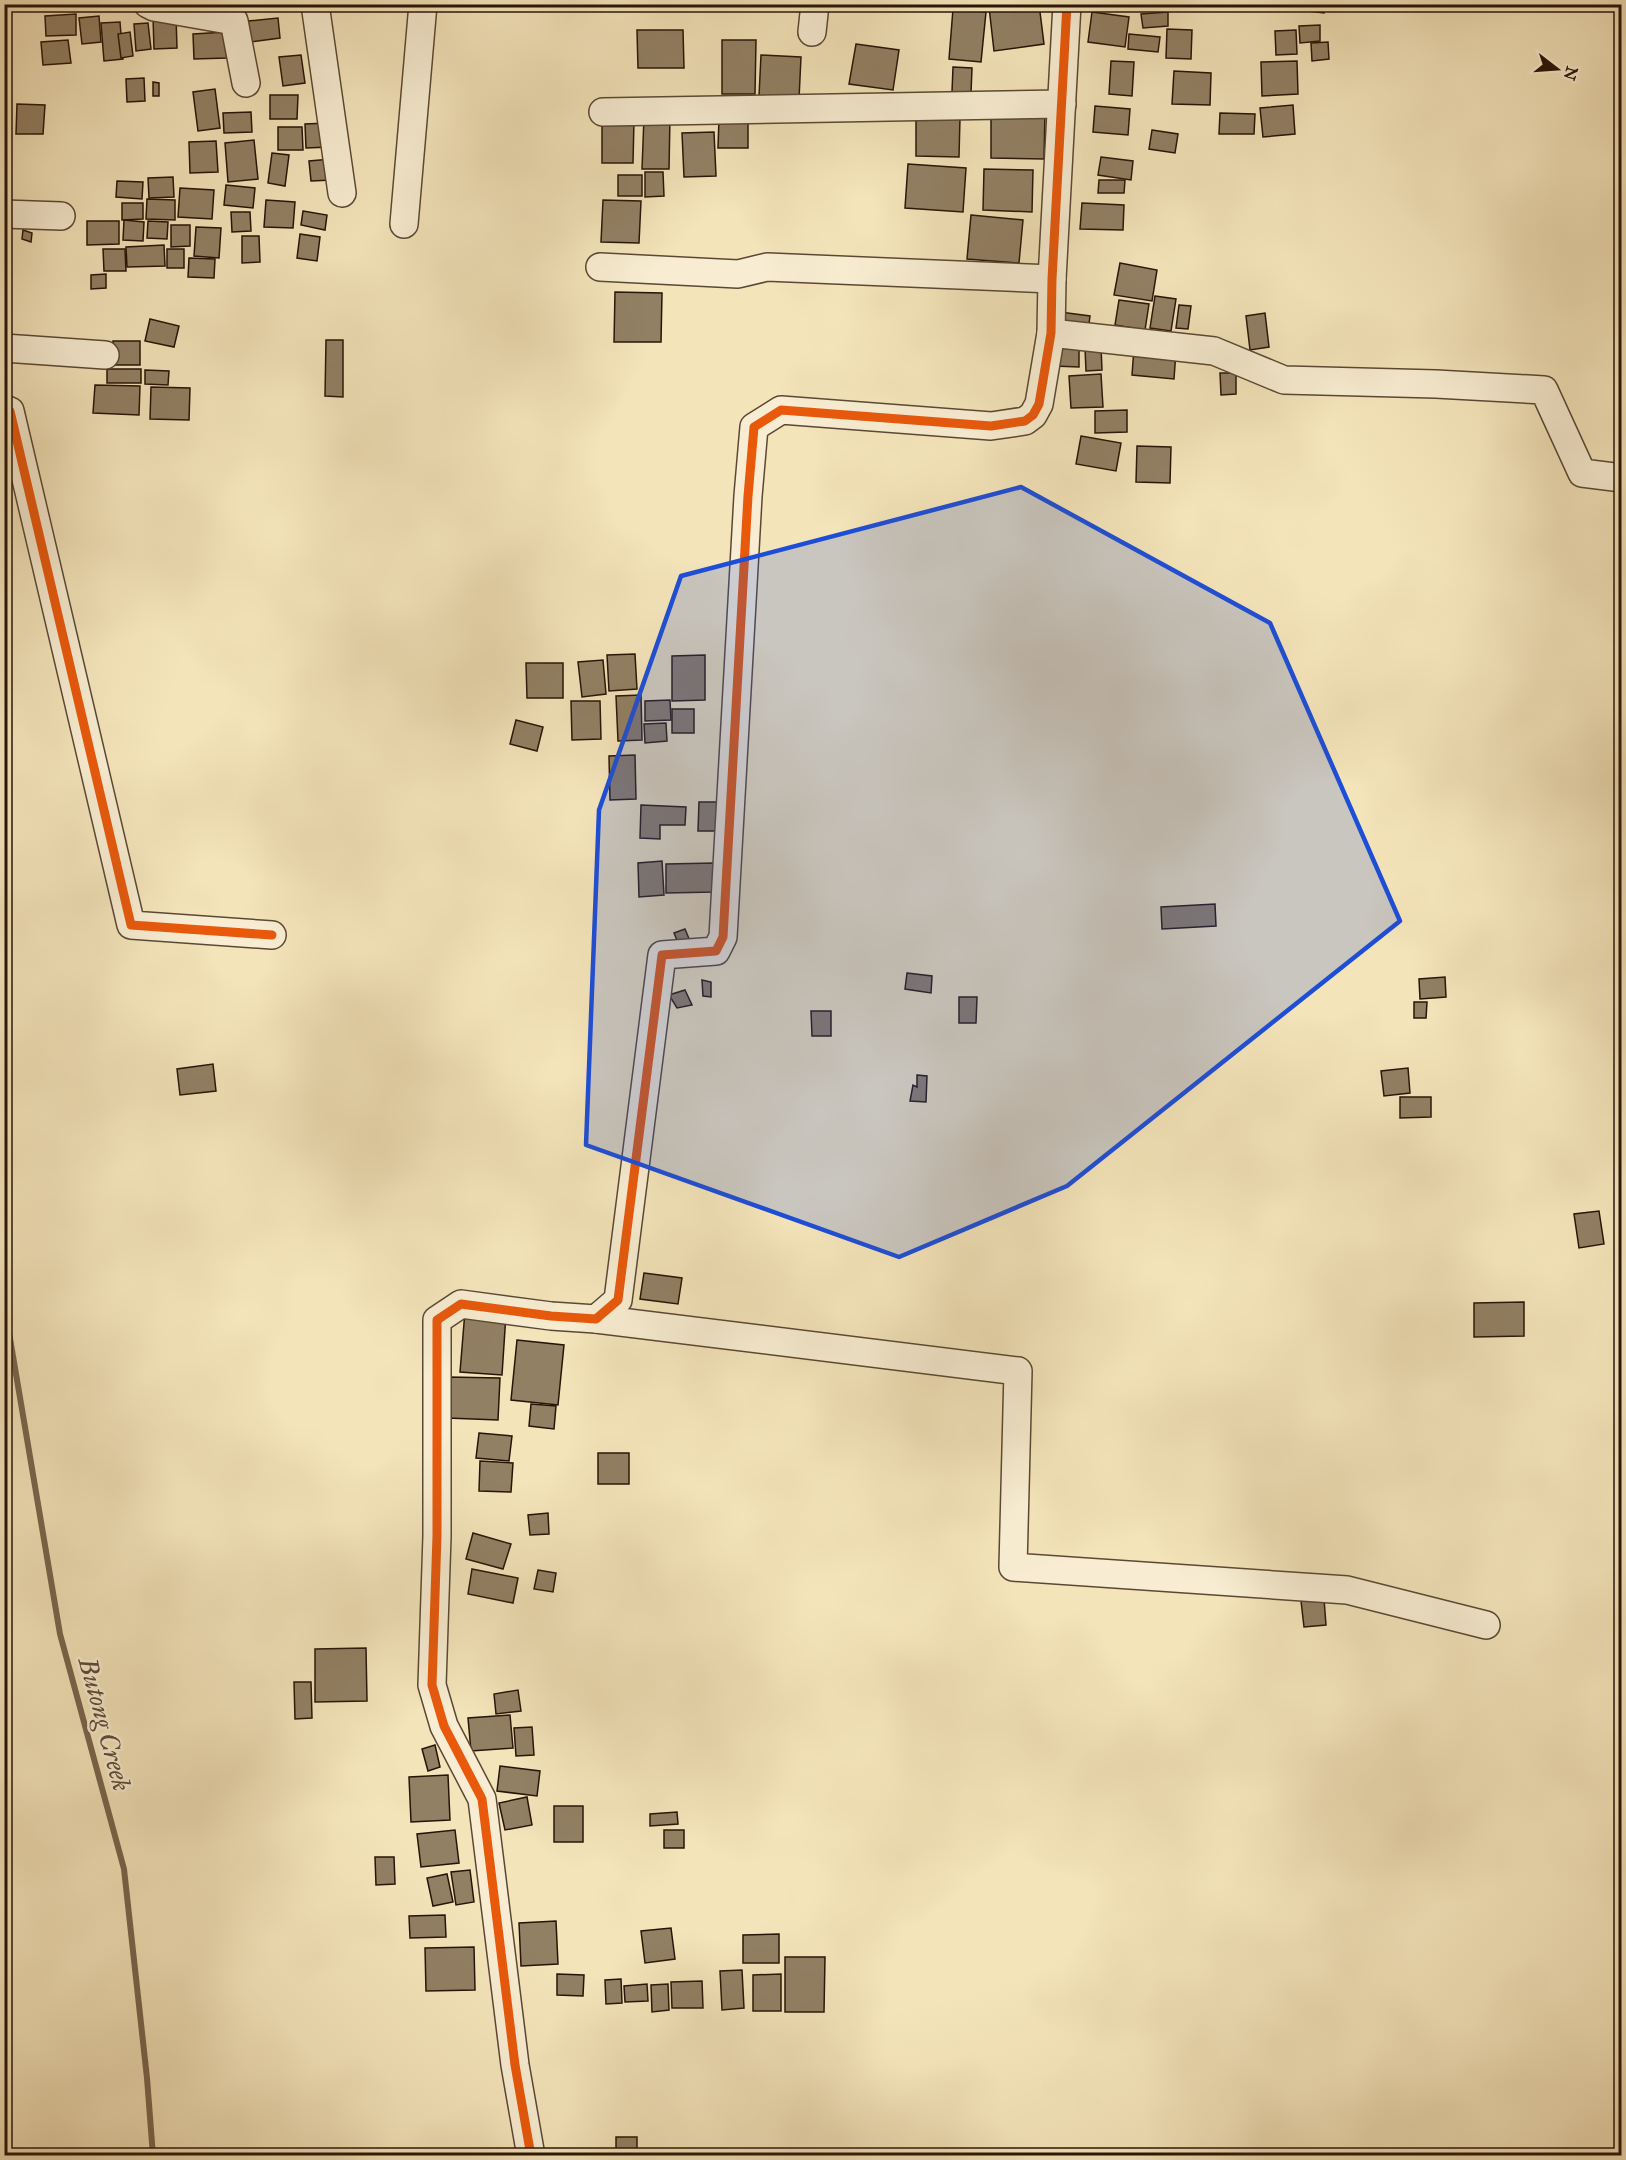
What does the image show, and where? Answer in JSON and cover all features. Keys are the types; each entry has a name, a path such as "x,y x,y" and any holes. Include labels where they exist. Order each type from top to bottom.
{"street":[{"path":"148,4 234,21 246,83"},
{"path":"315,4 342,193"},
{"path":"404,224 423,4"},
{"path":"812,32 815,4"},
{"path":"596,1319 618,1300 662,955 716,951 723,937 748,496 754,427 781,410 991,426 1025,421 1033,415 1039,404 1051,333 1067,4"},
{"path":"603,112 1062,104"},
{"path":"4,214 61,216"},
{"path":"600,267 738,274 767,267 1052,279"},
{"path":"1051,333 1214,351 1284,381 1436,384 1544,390 1582,473 1622,478"},
{"path":"4,348 105,355"},
{"path":"4,410 10,411 131,925 272,934"},
{"path":"531,2156 515,2065 482,1799 444,1726 432,1685 437,1536 437,1320 461,1304 1018,1371 1013,1567 1347,1590 1486,1625"}],"highlighted area":[{"path":"1021,487 1270,623 1400,921 1067,1186 899,1257 586,1145 599,810 681,576"}],"building":[{"path":"74,4 119,4 120,8 74,11"},
{"path":"1008,4 1039,4 1044,44 994,51 989,7"},
{"path":"1213,4 1253,4 1253,8 1213,8"},
{"path":"1282,4 1325,4 1324,13 1282,8"},
{"path":"953,9 986,12 981,62 949,59"},
{"path":"1092,12 1129,17 1125,47 1088,42"},
{"path":"1168,12 1168,26 1143,28 1141,14"},
{"path":"76,14 76,35 46,36 45,16"},
{"path":"99,16 101,42 82,44 79,18"},
{"path":"176,16 177,48 154,49 153,17"},
{"path":"278,18 280,38 250,42 248,21"},
{"path":"120,22 123,59 104,61 101,23"},
{"path":"148,23 151,49 136,51 134,24"},
{"path":"1320,25 1320,41 1300,43 1299,26"},
{"path":"1167,29 1192,30 1191,59 1166,58"},
{"path":"637,30 683,30 684,68 638,68"},
{"path":"1296,30 1297,54 1276,55 1275,31"},
{"path":"130,32 133,56 121,58 118,34"},
{"path":"226,32 227,58 194,59 193,34"},
{"path":"1129,34 1160,37 1158,52 1128,49"},
{"path":"68,40 71,63 43,65 41,42"},
{"path":"722,40 756,40 755,94 722,94"},
{"path":"1328,42 1329,59 1312,61 1311,43"},
{"path":"856,44 899,50 893,90 849,84"},
{"path":"301,55 305,83 283,86 279,57"},
{"path":"761,55 801,57 799,99 759,96"},
{"path":"1111,61 1134,62 1132,96 1109,94"},
{"path":"1297,61 1298,94 1262,96 1261,62"},
{"path":"953,67 972,68 971,93 952,92"},
{"path":"1174,71 1211,73 1210,105 1172,104"},
{"path":"144,78 145,101 127,102 126,79"},
{"path":"153,82 159,83 159,96 153,96"},
{"path":"215,89 220,128 198,131 193,92"},
{"path":"270,95 298,95 297,119 270,119"},
{"path":"17,104 45,105 43,134 16,134"},
{"path":"1293,105 1295,134 1263,137 1260,108"},
{"path":"1095,106 1130,109 1128,135 1093,132"},
{"path":"991,110 1045,111 1044,159 991,158"},
{"path":"251,112 252,132 224,133 223,113"},
{"path":"1220,113 1255,114 1254,134 1219,134"},
{"path":"644,117 670,117 669,169 642,169"},
{"path":"916,117 960,118 959,157 916,156"},
{"path":"719,118 748,119 748,148 718,148"},
{"path":"602,120 634,120 633,163 602,163"},
{"path":"328,123 330,147 306,148 305,124"},
{"path":"278,127 302,127 303,150 278,150"},
{"path":"1152,130 1178,134 1175,153 1149,149"},
{"path":"714,132 716,176 684,177 682,133"},
{"path":"254,140 258,179 228,182 225,143"},
{"path":"216,141 218,172 190,173 189,142"},
{"path":"272,153 289,155 285,186 268,183"},
{"path":"1101,157 1133,161 1131,180 1098,175"},
{"path":"331,159 332,180 311,181 309,161"},
{"path":"908,164 966,168 963,212 905,208"},
{"path":"984,169 1033,170 1032,212 983,210"},
{"path":"645,172 663,172 664,196 645,197"},
{"path":"618,175 642,175 642,196 618,196"},
{"path":"173,177 174,197 149,198 148,178"},
{"path":"1099,180 1125,180 1124,193 1098,193"},
{"path":"117,181 143,182 142,199 116,197"},
{"path":"226,185 255,188 253,208 224,205"},
{"path":"180,188 214,190 212,219 178,217"},
{"path":"147,199 175,200 175,220 146,219"},
{"path":"266,200 295,202 293,228 264,227"},
{"path":"603,200 641,201 639,243 601,242"},
{"path":"122,203 143,203 143,219 122,220"},
{"path":"1082,203 1124,205 1123,230 1080,229"},
{"path":"303,211 327,215 325,230 301,225"},
{"path":"231,212 250,212 251,231 232,232"},
{"path":"971,215 1023,220 1019,263 967,259"},
{"path":"124,220 144,222 143,241 123,240"},
{"path":"87,221 119,221 119,244 87,245"},
{"path":"148,221 168,222 167,239 147,238"},
{"path":"171,225 190,225 190,246 171,247"},
{"path":"196,227 221,228 219,258 194,256"},
{"path":"23,230 32,233 31,242 22,239"},
{"path":"300,234 320,237 317,261 297,258"},
{"path":"242,236 259,236 260,262 242,263"},
{"path":"164,245 165,266 127,267 126,247"},
{"path":"103,249 125,249 126,271 104,271"},
{"path":"167,249 184,249 184,268 167,268"},
{"path":"189,258 215,259 214,278 188,277"},
{"path":"1120,263 1157,270 1152,301 1114,295"},
{"path":"106,274 106,288 91,289 91,275"},
{"path":"615,292 662,293 661,342 614,342"},
{"path":"1155,296 1176,299 1171,331 1150,328"},
{"path":"1119,300 1149,304 1145,330 1115,325"},
{"path":"1179,305 1191,306 1188,329 1176,328"},
{"path":"1060,312 1090,316 1088,331 1058,327"},
{"path":"1265,313 1269,347 1250,350 1246,316"},
{"path":"150,319 179,326 174,347 145,341"},
{"path":"326,340 343,340 343,397 325,396"},
{"path":"113,341 140,341 140,365 113,365"},
{"path":"1055,343 1079,344 1079,367 1054,366"},
{"path":"1101,347 1102,370 1086,371 1085,348"},
{"path":"1134,348 1176,351 1174,379 1132,375"},
{"path":"107,369 141,369 141,383 107,383"},
{"path":"145,370 169,371 168,385 145,384"},
{"path":"1220,373 1236,373 1236,394 1221,395"},
{"path":"1101,374 1103,407 1071,408 1069,376"},
{"path":"95,385 140,386 139,415 93,413"},
{"path":"151,387 190,388 189,420 150,419"},
{"path":"1127,410 1127,432 1095,433 1095,411"},
{"path":"1081,436 1121,443 1116,471 1076,464"},
{"path":"1137,446 1171,447 1170,483 1136,482"},
{"path":"635,654 637,689 609,691 607,655"},
{"path":"705,655 705,700 672,701 672,656"},
{"path":"603,660 606,694 582,697 578,662"},
{"path":"526,663 563,663 563,698 527,698"},
{"path":"641,695 642,740 618,741 616,696"},
{"path":"670,700 671,720 645,721 645,701"},
{"path":"571,701 600,701 601,739 572,740"},
{"path":"672,709 694,709 694,733 672,733"},
{"path":"516,720 543,727 537,751 510,744"},
{"path":"666,723 667,741 645,743 644,724"},
{"path":"635,755 636,799 610,800 609,756"},
{"path":"699,802 723,802 723,831 698,831"},
{"path":"641,805 686,807 685,825 660,825 660,839 640,838"},
{"path":"662,861 664,895 639,897 638,863"},
{"path":"714,863 715,892 666,893 666,864"},
{"path":"1215,904 1216,926 1162,929 1161,907"},
{"path":"685,929 690,941 679,945 674,933"},
{"path":"907,973 932,976 931,993 905,989"},
{"path":"1445,977 1446,997 1420,999 1419,979"},
{"path":"702,980 711,982 711,997 703,996"},
{"path":"685,990 692,1005 677,1008 669,995"},
{"path":"959,997 977,997 976,1023 959,1023"},
{"path":"1414,1002 1427,1002 1426,1018 1414,1018"},
{"path":"811,1011 831,1011 831,1036 812,1036"},
{"path":"213,1064 216,1091 180,1095 177,1069"},
{"path":"1408,1068 1410,1093 1384,1096 1381,1071"},
{"path":"917,1075 927,1076 926,1102 910,1101 913,1085 917,1087"},
{"path":"1400,1097 1431,1097 1431,1117 1400,1118"},
{"path":"1599,1211 1604,1244 1579,1248 1574,1214"},
{"path":"1619,1215 1622,1215 1622,1234 1617,1233"},
{"path":"644,1273 682,1278 678,1304 640,1299"},
{"path":"1524,1302 1524,1336 1474,1337 1474,1303"},
{"path":"465,1311 506,1314 502,1375 460,1372"},
{"path":"517,1340 564,1345 558,1405 511,1400"},
{"path":"448,1377 500,1378 498,1420 447,1418"},
{"path":"531,1404 556,1406 554,1429 529,1426"},
{"path":"479,1433 512,1436 509,1461 476,1458"},
{"path":"598,1453 629,1453 629,1484 598,1484"},
{"path":"480,1461 513,1463 511,1492 479,1491"},
{"path":"548,1513 549,1534 530,1535 528,1515"},
{"path":"473,1533 511,1544 503,1569 466,1559"},
{"path":"472,1569 518,1578 513,1603 468,1594"},
{"path":"538,1570 556,1573 553,1592 534,1589"},
{"path":"1324,1599 1326,1625 1304,1627 1301,1601"},
{"path":"366,1648 367,1701 315,1702 315,1649"},
{"path":"294,1682 311,1682 312,1718 295,1719"},
{"path":"518,1690 521,1711 496,1714 494,1694"},
{"path":"510,1715 513,1748 471,1751 468,1718"},
{"path":"532,1727 534,1755 516,1756 514,1728"},
{"path":"435,1745 440,1767 428,1771 422,1749"},
{"path":"500,1766 540,1771 537,1796 497,1791"},
{"path":"448,1775 450,1820 411,1822 409,1777"},
{"path":"527,1797 532,1825 505,1830 499,1803"},
{"path":"554,1806 583,1806 583,1842 554,1842"},
{"path":"677,1812 678,1824 650,1826 650,1814"},
{"path":"455,1830 459,1863 421,1867 417,1834"},
{"path":"664,1830 684,1830 684,1848 664,1848"},
{"path":"375,1857 394,1857 395,1884 376,1885"},
{"path":"470,1870 474,1902 456,1905 451,1872"},
{"path":"447,1874 453,1902 433,1906 427,1878"},
{"path":"445,1915 446,1937 410,1938 409,1916"},
{"path":"556,1921 558,1964 521,1966 519,1923"},
{"path":"671,1928 675,1959 645,1963 641,1931"},
{"path":"779,1934 779,1963 743,1963 743,1935"},
{"path":"474,1947 475,1990 426,1991 425,1948"},
{"path":"785,1957 825,1957 824,2012 785,2012"},
{"path":"742,1970 744,2008 722,2010 720,1971"},
{"path":"557,1974 584,1975 583,1996 557,1995"},
{"path":"781,1974 781,2011 753,2011 753,1975"},
{"path":"621,1979 622,2003 606,2004 605,1980"},
{"path":"702,1981 703,2008 672,2008 671,1982"},
{"path":"647,1984 648,2001 625,2002 624,1986"},
{"path":"668,1984 669,2010 652,2012 651,1985"},
{"path":"616,2137 637,2137 637,2156 616,2156"}],"waterway":[{"name":"Butong Creek","path":"4,1303 60,1634 124,1869 147,2078 153,2156"}],"cycle path":[{"path":"531,2156 515,2065 482,1799 444,1726 432,1685 437,1536 437,1320 461,1304 551,1316 596,1319 618,1300 662,955 716,951 723,937 748,496 754,427 781,410 991,426 1025,421 1033,415 1039,404 1051,333 1067,4"},
{"path":"4,409 10,411 131,925 272,935"}]}
